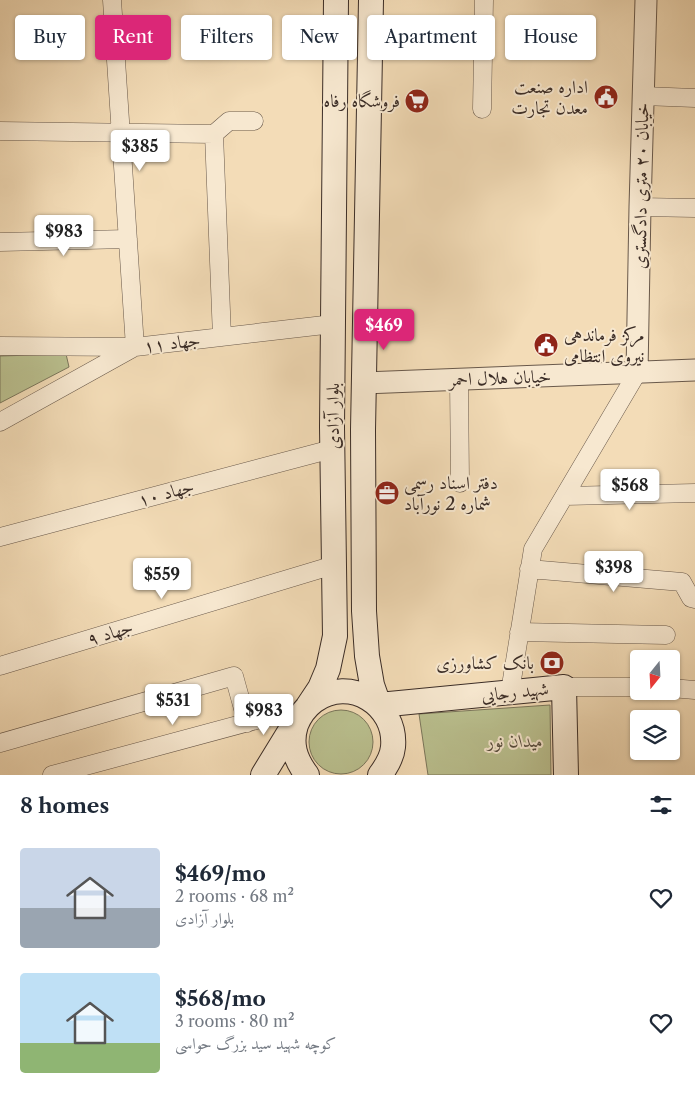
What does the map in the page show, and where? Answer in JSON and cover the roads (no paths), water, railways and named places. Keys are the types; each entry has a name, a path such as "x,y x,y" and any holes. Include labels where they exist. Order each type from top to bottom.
{"main road":[{"name":"بلوار آزادی","path":"263,775 320,688 328,670 335,636 332,450 336,0"},
{"name":"بلوار آزادی","path":"371,0 363,439 365,629 372,685 379,706 388,718 393,733 393,749 388,764 380,775"},
{"name":"شهید رجایی","path":"379,706 564,687 566,775"},
{"path":"306,775 293,749 293,733 303,712 320,696 335,692 351,692 366,696 379,706"}],"street":[{"path":"0,346 135,347 112,0"},
{"path":"482,109 484,0"},
{"name":"خیابان ۲۰ متری دادگستری","path":"637,373 646,0"},
{"path":"643,96 695,98"},
{"path":"0,131 214,134 228,121 254,121"},
{"path":"214,134 222,337"},
{"path":"640,207 695,208"},
{"path":"0,242 128,238"},
{"name":"جهاد ۱۱","path":"0,422 135,347 333,324"},
{"name":"خیابان هلال احمر","path":"364,383 695,370"},
{"path":"510,692 533,550 637,373"},
{"path":"459,379 460,483"},
{"name":"جهاد ۱۰","path":"0,537 332,450"},
{"path":"565,496 695,493"},
{"name":"جهاد ۹","path":"0,666 334,565"},
{"path":"529,570 682,582 691,598 695,599"},
{"path":"519,632 666,635"},
{"path":"0,743 234,676 247,723"},
{"path":"564,687 630,687"},
{"path":"680,689 695,690"},
{"path":"52,775 271,716 303,712"}],"place":[{"name":"اداره صنعت معدن تجارت","path":"606,97"},
{"name":"فروشگاه رفاه","path":"417,101"},
{"name":"مرکز فرماندهی نیروی انتظامی","path":"546,345"},
{"name":"دفتر اسناد رسمی شماره 2 نورآباد","path":"387,493"},
{"name":"بانک کشاورزی","path":"552,663"}],"park label":[{"name":"میدان نور","path":"515,741"}]}
